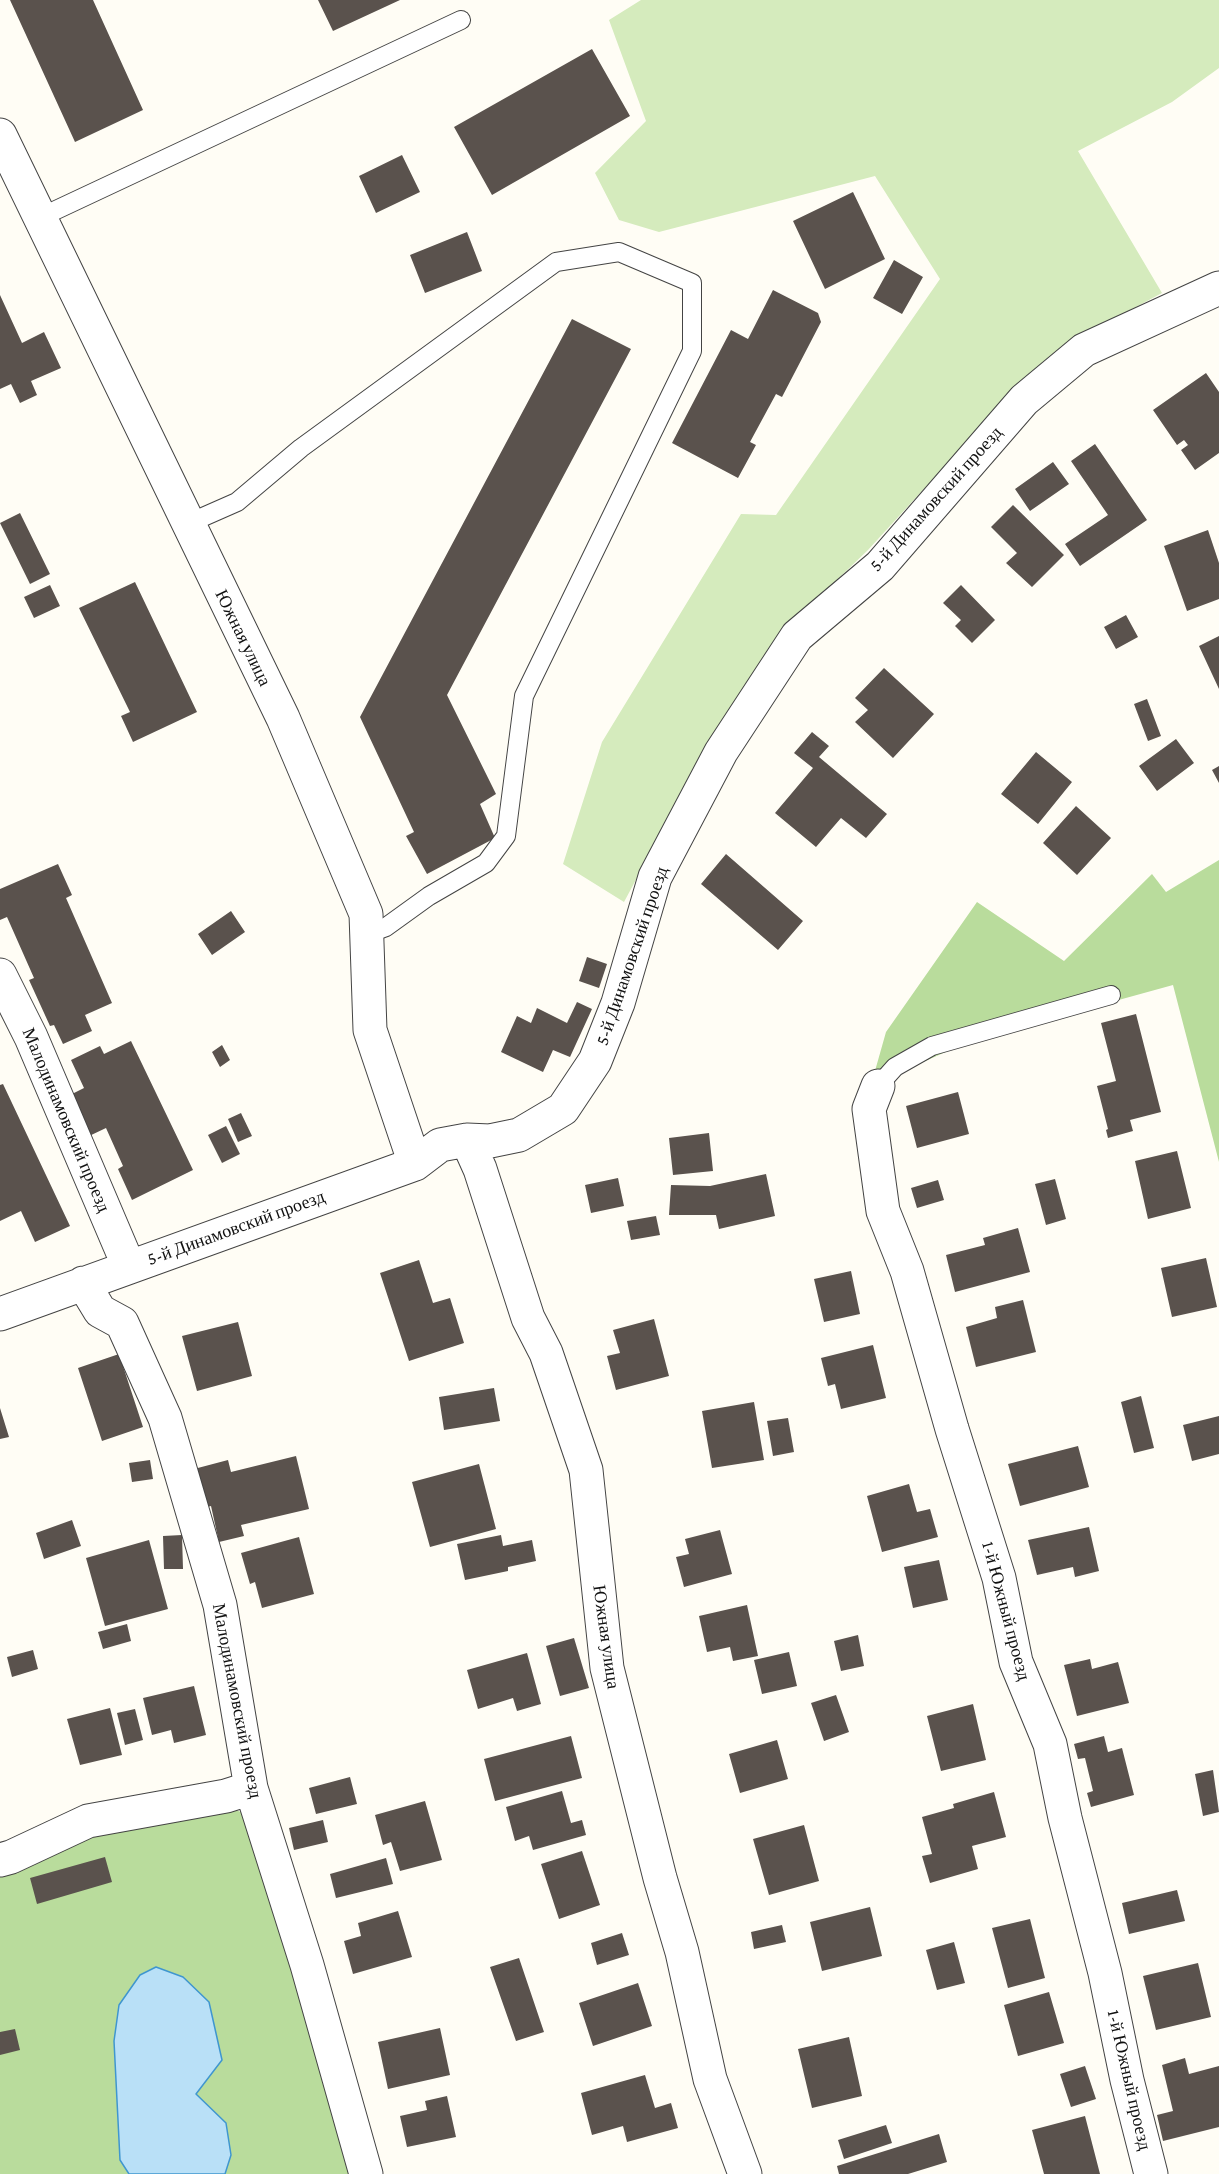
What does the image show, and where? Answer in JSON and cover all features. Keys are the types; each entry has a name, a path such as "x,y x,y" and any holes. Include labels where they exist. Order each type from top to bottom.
{"street":[{"name":"Южная улица","path":"0,135 283,718 366,914 370,1030 415,1164"},
{"name":"5-й Динамовский проезд","path":"0,1314 415,1164 440,1145 467,1140 490,1142 519,1135 563,1109 595,1061 618,1003 655,877 721,752 797,636 880,566 1024,400 1084,350 1219,288"},
{"name":"Малодинамовский проезд","path":"0,975 31,1037 129,1267"},
{"name":"1-й Южный проезд","path":"879,1086 869,1109 883,1211 907,1271 952,1429 999,1578 1016,1662 1050,1744 1065,1818 1105,1973 1127,2080 1151,2174"},
{"name":"Южная улица","path":"467,1140 480,1169 528,1318 546,1353 586,1470 607,1668 660,1878 682,1952 710,2079 745,2174"},
{"name":"Малодинамовский проезд","path":"83,1283 100,1311 122,1323 165,1418 220,1605 251,1788 307,1965 366,2174"},
{"path":"0,1860 88,1821 226,1796 251,1788"}],"lane":[{"path":"39,218 461,20"},
{"path":"187,524 237,502 301,448 556,262 619,252 692,283 692,351 524,696 506,836 486,863 429,896 386,927 367,934"},
{"path":"879,1086 895,1067 932,1046 1111,995"}],"green space":[{"path":"641,0 1219,0 1219,68 1172,102 1078,151 1162,293 1082,336 1018,386 868,550 788,627 710,742 624,902 563,864 602,742 741,514 776,515 940,279 875,176 659,232 619,220 595,173 646,121 609,20"},
{"path":"1219,860 1219,1162 1173,985 970,1041 901,1072 873,1078 886,1032 977,902 1064,961 1152,874 1166,892"},
{"path":"225,1806 241,1812 256,1831 353,2174 225,2174 231,2155 226,2124 196,2094 222,2060 209,2002 114,2040 120,2159 129,2174 0,2174 0,1868 90,1827"}],"water":[{"path":"156,1967 183,1977 209,2002 222,2060 196,2094 226,2123 231,2155 225,2174 129,2174 120,2160 114,2041 119,2005 140,1975"}],"building":[{"path":"10,0 93,0 143,110 75,142"},
{"path":"318,0 400,0 333,31"},
{"path":"592,49 630,116 492,195 454,127"},
{"path":"402,155 420,192 376,213 359,176"},
{"path":"853,192 885,259 825,289 793,221"},
{"path":"467,232 482,271 425,293 410,255"},
{"path":"894,260 923,277 902,314 873,298"},
{"path":"773,290 818,313 821,322 782,397 776,394 750,442 756,445 738,478 672,443 731,330 748,339"},
{"path":"0,295 22,343 44,332 61,368 31,381 37,395 20,403 11,384 0,389"},
{"path":"572,319 631,349 447,695 496,794 480,804 495,838 427,874 406,836 414,832 360,717"},
{"path":"1206,373 1219,392 1219,453 1195,470 1181,450 1188,445 1184,440 1177,445 1153,410"},
{"path":"1095,444 1147,520 1080,566 1065,544 1108,515 1071,461"},
{"path":"1053,462 1069,484 1030,511 1015,489"},
{"path":"1013,505 1064,555 1032,587 1006,563 1017,553 991,527"},
{"path":"20,513 50,574 30,584 0,523"},
{"path":"1208,530 1219,563 1219,599 1187,611 1164,546"},
{"path":"135,582 197,712 133,742 121,716 130,712 79,608"},
{"path":"50,585 60,606 34,618 24,597"},
{"path":"961,585 995,620 972,643 955,626 961,620 943,603"},
{"path":"1126,615 1138,637 1116,649 1104,627"},
{"path":"1219,636 1219,689 1199,646"},
{"path":"884,668 934,714 893,758 855,722 868,710 855,698"},
{"path":"1147,699 1161,736 1148,741 1134,704"},
{"path":"812,732 829,746 819,757 887,814 866,838 841,818 816,847 775,813 813,768 794,753"},
{"path":"1176,739 1194,763 1157,791 1139,766"},
{"path":"1036,752 1072,782 1038,824 1001,794"},
{"path":"1219,766 1219,783 1212,770"},
{"path":"1076,806 1111,838 1077,875 1043,843"},
{"path":"726,854 803,921 778,950 701,884"},
{"path":"58,864 72,895 66,898 112,1003 85,1015 92,1031 63,1044 54,1025 50,1026 29,980 34,978 7,917 0,920 0,889"},
{"path":"231,911 245,932 212,955 198,934"},
{"path":"587,957 607,964 599,988 579,981"},
{"path":"577,1002 592,1009 570,1057 553,1050 543,1072 501,1052 517,1016 531,1023 537,1008 567,1023"},
{"path":"1136,1014 1161,1112 1130,1120 1133,1131 1108,1138 1106,1130 1108,1129 1097,1086 1116,1081 1101,1023"},
{"path":"131,1041 193,1170 132,1200 118,1169 123,1166 106,1128 87,1137 68,1096 84,1088 71,1060 100,1046 104,1054"},
{"path":"222,1045 230,1060 220,1067 212,1052"},
{"path":"3,1084 70,1226 35,1242 21,1211 0,1221 0,1085"},
{"path":"958,1092 969,1134 917,1148 906,1106"},
{"path":"241,1113 252,1136 238,1142 228,1119"},
{"path":"226,1126 240,1154 222,1163 208,1135"},
{"path":"709,1133 713,1171 673,1175 669,1138"},
{"path":"1177,1151 1191,1208 1148,1219 1135,1161"},
{"path":"766,1174 775,1216 719,1229 716,1215 669,1215 671,1185 710,1186"},
{"path":"618,1178 624,1206 591,1213 585,1185"},
{"path":"1055,1179 1066,1219 1046,1225 1035,1184"},
{"path":"938,1180 944,1200 917,1208 911,1188"},
{"path":"656,1216 660,1235 631,1240 627,1221"},
{"path":"1018,1228 1030,1272 955,1292 946,1255 985,1245 983,1238"},
{"path":"1206,1258 1217,1307 1172,1317 1161,1268"},
{"path":"419,1260 433,1303 450,1298 464,1343 409,1361 380,1273"},
{"path":"851,1271 860,1314 824,1322 814,1279"},
{"path":"1023,1300 1036,1352 976,1367 966,1327 997,1318 995,1307"},
{"path":"654,1319 669,1376 616,1390 607,1356 620,1353 613,1330"},
{"path":"238,1322 252,1376 197,1391 182,1336"},
{"path":"873,1345 886,1398 841,1409 835,1384 828,1386 821,1358"},
{"path":"119,1354 143,1427 102,1441 78,1368"},
{"path":"494,1388 500,1421 444,1430 439,1397"},
{"path":"1141,1396 1154,1448 1134,1453 1121,1402"},
{"path":"754,1402 764,1460 712,1468 702,1411"},
{"path":"0,1408 9,1437 0,1439"},
{"path":"1219,1416 1219,1454 1192,1461 1183,1425"},
{"path":"788,1418 794,1452 773,1456 767,1421"},
{"path":"1078,1446 1089,1487 1020,1506 1008,1464"},
{"path":"296,1456 309,1509 241,1525 244,1536 219,1542 211,1506 204,1508 194,1469 228,1460 231,1472"},
{"path":"150,1460 153,1479 132,1482 129,1463"},
{"path":"479,1464 496,1529 430,1547 412,1482"},
{"path":"909,1484 917,1512 930,1509 938,1537 882,1552 867,1496"},
{"path":"72,1520 81,1546 44,1559 36,1533"},
{"path":"1089,1527 1099,1571 1075,1577 1073,1567 1037,1575 1028,1540"},
{"path":"720,1530 732,1574 684,1587 676,1557 689,1554 685,1539"},
{"path":"182,1535 183,1569 164,1569 163,1536"},
{"path":"501,1535 503,1546 532,1540 536,1561 508,1567 508,1571 465,1580 457,1544"},
{"path":"299,1537 314,1594 262,1608 255,1582 250,1584 241,1553"},
{"path":"149,1540 168,1609 105,1626 86,1558"},
{"path":"939,1560 948,1600 913,1608 904,1567"},
{"path":"747,1605 758,1656 733,1661 730,1647 707,1652 699,1616"},
{"path":"127,1624 131,1641 103,1649 98,1632"},
{"path":"858,1635 864,1666 841,1671 834,1641"},
{"path":"574,1638 589,1688 560,1696 546,1646"},
{"path":"33,1650 38,1669 12,1677 7,1657"},
{"path":"789,1652 797,1686 762,1694 754,1660"},
{"path":"527,1653 541,1704 517,1711 513,1698 478,1709 467,1670"},
{"path":"1090,1659 1092,1669 1118,1662 1129,1703 1077,1716 1064,1665"},
{"path":"194,1686 206,1735 174,1743 171,1730 152,1735 143,1698"},
{"path":"836,1695 849,1732 824,1741 811,1703"},
{"path":"973,1704 986,1760 941,1771 927,1716"},
{"path":"110,1708 122,1755 80,1765 67,1719"},
{"path":"135,1709 143,1740 125,1745 117,1713"},
{"path":"571,1736 582,1778 495,1801 484,1759"},
{"path":"1104,1736 1108,1752 1122,1748 1134,1795 1091,1807 1087,1793 1093,1791 1085,1758 1078,1759 1074,1744"},
{"path":"777,1740 788,1779 740,1793 729,1754"},
{"path":"1213,1770 1219,1812 1203,1816 1195,1774"},
{"path":"350,1777 357,1804 316,1814 309,1788"},
{"path":"562,1791 571,1823 582,1820 586,1835 533,1850 529,1836 515,1841 506,1807"},
{"path":"994,1792 1006,1837 972,1846 978,1869 930,1883 922,1856 932,1854 922,1817 954,1808 953,1804"},
{"path":"425,1801 442,1860 400,1871 391,1842 383,1845 375,1815"},
{"path":"323,1820 328,1842 294,1850 289,1828"},
{"path":"804,1825 819,1881 769,1895 753,1839"},
{"path":"582,1851 600,1905 559,1919 541,1864"},
{"path":"105,1857 112,1882 37,1904 30,1878"},
{"path":"386,1858 393,1884 336,1898 330,1874"},
{"path":"1177,1890 1185,1921 1129,1934 1122,1903"},
{"path":"870,1907 882,1956 822,1971 810,1922"},
{"path":"398,1911 412,1957 353,1974 344,1941 361,1936 358,1923"},
{"path":"1030,1919 1045,1978 1008,1988 992,1928"},
{"path":"782,1925 786,1942 754,1949 751,1932"},
{"path":"622,1933 629,1955 597,1965 591,1943"},
{"path":"954,1942 965,1983 937,1990 926,1950"},
{"path":"519,1958 544,2032 516,2041 490,1967"},
{"path":"1198,1963 1211,2017 1156,2030 1143,1976"},
{"path":"638,1983 652,2026 593,2046 579,2003"},
{"path":"1049,1992 1064,2043 1018,2056 1004,2005"},
{"path":"440,2028 450,2075 388,2089 378,2042"},
{"path":"15,2029 20,2050 0,2055 0,2032"},
{"path":"849,2037 862,2096 812,2108 798,2049"},
{"path":"1185,2058 1189,2074 1219,2066 1219,2127 1163,2141 1157,2115 1173,2111 1162,2065"},
{"path":"1085,2066 1096,2099 1071,2107 1060,2074"},
{"path":"645,2075 655,2108 671,2103 678,2128 627,2142 623,2126 592,2135 581,2093"},
{"path":"447,2096 456,2137 407,2147 400,2116 427,2110 425,2101"},
{"path":"1085,2116 1100,2174 1044,2174 1032,2130"},
{"path":"886,2125 892,2143 844,2159 838,2140"},
{"path":"939,2134 947,2162 908,2174 839,2174 837,2166"}]}
